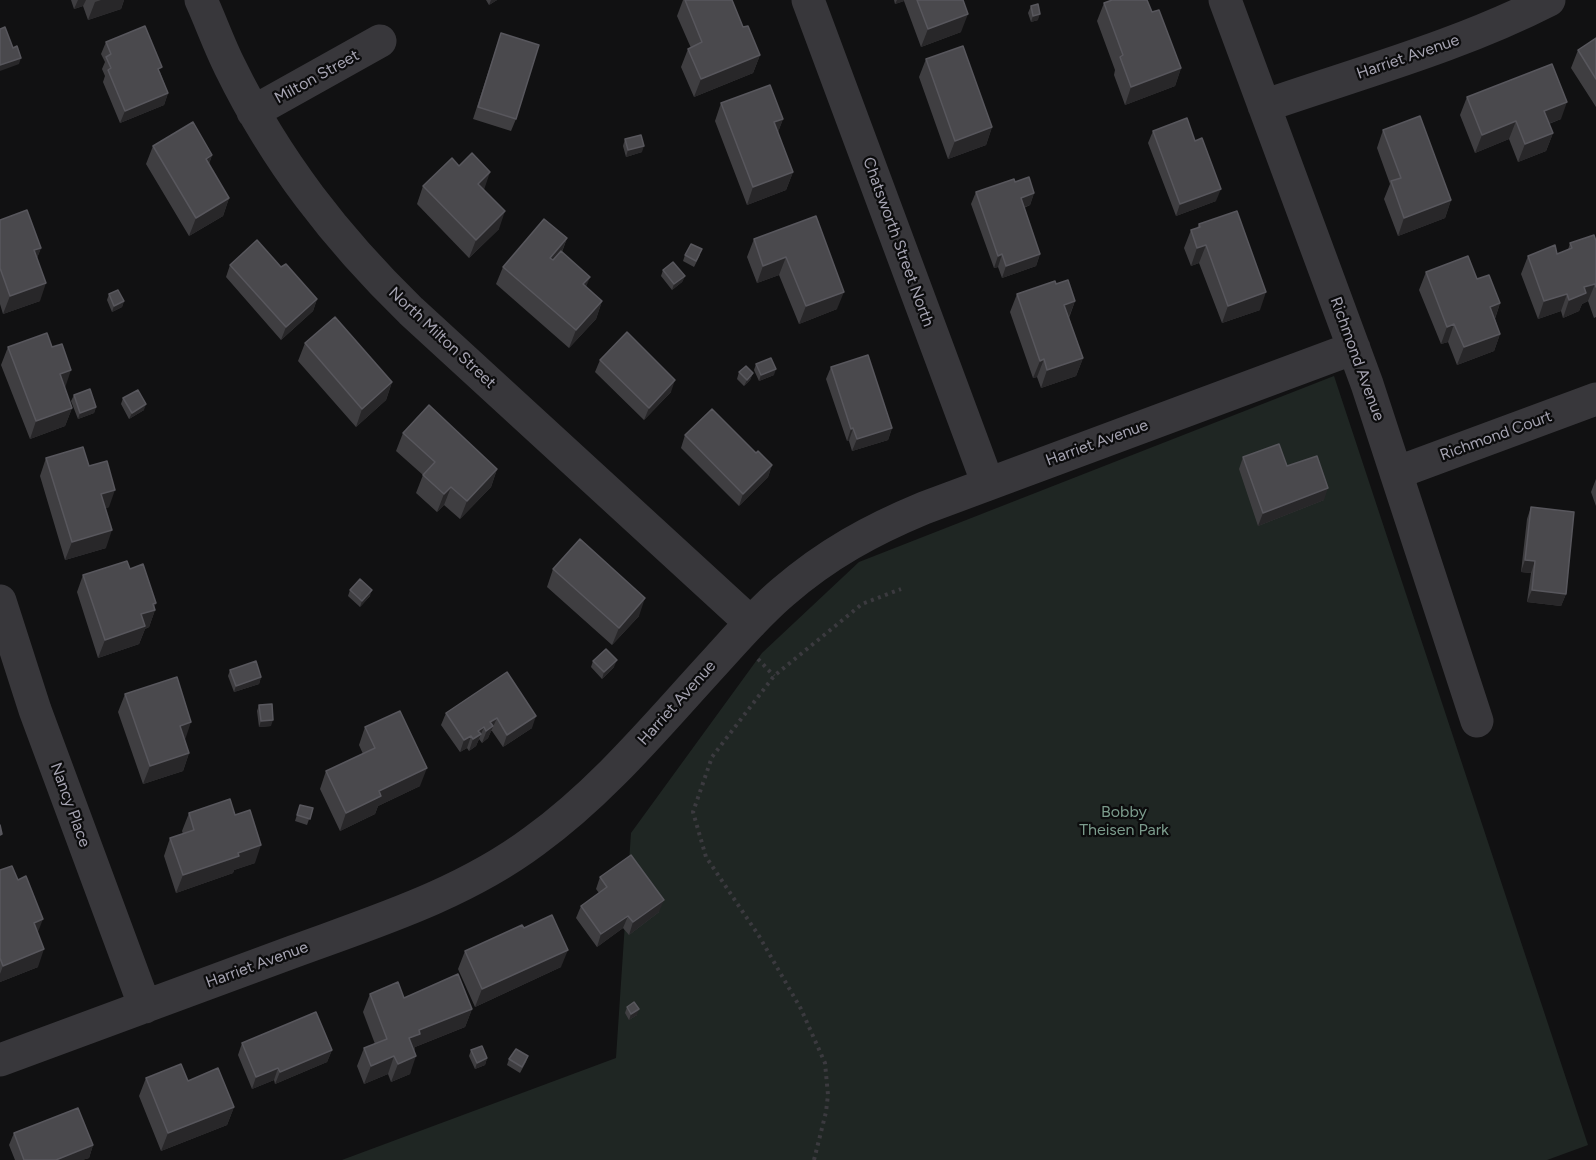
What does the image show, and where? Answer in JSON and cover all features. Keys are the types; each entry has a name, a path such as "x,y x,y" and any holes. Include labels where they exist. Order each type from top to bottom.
{"street":[{"name":"North Milton Street","path":"201,0 229,65 253,112 288,169 331,226 376,277 751,623"},
{"name":"Chatsworth Street North","path":"808,0 988,484"},
{"name":"Richmond Avenue","path":"1224,0 1354,348 1477,721"},
{"name":"Harriet Avenue","path":"1264,106 1477,33 1549,0"},
{"name":"Milton Street","path":"253,112 380,41"},
{"name":"Harriet Avenue","path":"0,1059 427,901 482,875 533,842 578,806 621,765 782,592 828,557 878,527 1354,348"},
{"name":"Richmond Court","path":"1396,474 1596,399"},
{"name":"Nancy Place","path":"0,601 35,710 144,1007"}],"path":[{"path":"814,1160 828,1095 825,1063 801,1009 759,936 706,857 693,812 712,757 774,676 862,604 901,589"}],"green space":[{"name":"Bobby Theisen Park","path":"1334,376 1588,1145 1547,1160 342,1160 616,1058 631,833 762,653 859,562"}],"building":[{"path":"685,0 732,0 743,27 748,26 760,55 701,79 688,49 702,42"},
{"path":"917,0 963,0 968,14 928,29"},
{"path":"1112,0 1147,0 1152,12 1159,10 1181,68 1131,87 1120,57 1123,55 1104,3"},
{"path":"1038,4 1040,14 1033,16 1031,6"},
{"path":"145,26 162,67 158,69 168,93 125,111 108,70 111,68 106,57 111,54 106,42"},
{"path":"5,27 13,48 17,46 21,58 0,65 0,29"},
{"path":"501,33 539,45 516,119 478,107"},
{"path":"1596,38 1596,79 1578,50"},
{"path":"963,46 992,127 955,141 926,59"},
{"path":"1552,64 1567,102 1544,111 1553,133 1525,144 1516,121 1482,135 1467,97"},
{"path":"770,85 783,119 774,122 793,172 753,187 721,103"},
{"path":"1420,116 1451,200 1404,218 1391,181 1401,178 1383,130"},
{"path":"1187,118 1195,141 1202,138 1221,189 1180,204 1153,131"},
{"path":"193,122 212,155 206,159 229,198 196,218 153,146"},
{"path":"641,135 644,146 628,150 625,139"},
{"path":"472,153 490,172 478,184 505,211 476,240 423,186 452,158 459,166"},
{"path":"1029,177 1034,193 1021,198 1040,254 1006,266 1002,254 998,256 976,192 1014,179 1015,182"},
{"path":"27,210 41,248 34,250 46,283 10,296 0,268 0,220"},
{"path":"1237,211 1266,292 1228,306 1206,245 1197,248 1191,230 1200,227 1199,224"},
{"path":"816,216 844,292 806,306 786,257 763,266 754,239"},
{"path":"544,219 567,238 550,258 553,260 561,251 590,277 583,284 602,301 576,330 503,267"},
{"path":"1594,235 1596,287 1595,284 1584,287 1586,293 1569,300 1567,294 1544,301 1528,256 1555,245 1557,254 1572,248 1570,243"},
{"path":"257,240 281,267 286,264 317,299 286,327 230,265"},
{"path":"691,244 702,249 696,261 685,255"},
{"path":"1468,256 1477,279 1489,275 1500,303 1490,307 1500,334 1464,347 1454,324 1447,327 1426,272"},
{"path":"673,262 685,276 674,284 663,270"},
{"path":"1068,280 1075,301 1064,305 1083,358 1047,370 1044,359 1040,361 1017,294 1055,281 1056,284"},
{"path":"118,290 124,301 114,306 109,294"},
{"path":"335,317 392,382 362,409 305,343"},
{"path":"627,332 675,380 649,408 600,360"},
{"path":"47,333 52,347 62,344 71,370 60,374 72,408 36,421 8,347"},
{"path":"868,355 892,428 857,439 853,428 851,429 831,367"},
{"path":"771,358 776,369 761,375 756,364"},
{"path":"746,366 753,373 747,380 739,372"},
{"path":"90,389 96,407 80,413 74,395"},
{"path":"138,390 146,404 132,413 123,398"},
{"path":"429,405 497,469 467,501 451,487 444,494 423,475 435,462 403,433"},
{"path":"712,409 756,453 758,451 772,465 743,494 685,435"},
{"path":"1279,444 1287,466 1317,456 1328,488 1263,513 1243,457"},
{"path":"83,447 89,466 107,461 115,490 101,494 112,530 72,542 46,458"},
{"path":"1531,507 1574,512 1566,594 1532,590 1535,561 1525,560"},
{"path":"580,539 645,598 619,628 553,569"},
{"path":"127,561 130,569 143,564 156,603 153,604 155,610 141,614 145,626 105,640 83,575"},
{"path":"360,579 372,590 362,601 350,590"},
{"path":"606,649 617,660 604,672 593,661"},
{"path":"256,661 261,677 236,686 230,670"},
{"path":"507,672 536,716 507,735 497,718 490,722 493,726 486,731 484,727 478,731 481,734 473,739 471,736 464,740 446,713"},
{"path":"177,677 191,722 180,726 189,753 150,766 125,694"},
{"path":"272,704 273,720 261,721 259,705"},
{"path":"400,711 427,768 379,791 381,796 346,813 326,771 375,748 365,727"},
{"path":"230,799 235,815 250,810 261,845 238,853 239,856 183,875 170,838 194,830 189,813"},
{"path":"300,805 313,808 310,819 297,815"},
{"path":"631,855 664,900 633,922 628,916 601,934 581,906 607,887 600,877"},
{"path":"12,866 18,880 26,876 43,919 34,923 44,949 3,966 0,958 0,870"},
{"path":"552,915 568,950 482,989 465,951 522,925 524,928"},
{"path":"458,974 472,1009 419,1030 420,1034 409,1038 416,1056 398,1064 394,1056 371,1066 364,1048 387,1039 370,994 398,982 404,998"},
{"path":"634,1002 639,1009 631,1014 627,1007"},
{"path":"316,1012 332,1050 280,1072 278,1068 256,1077 242,1043"},
{"path":"482,1046 487,1058 477,1063 471,1050"},
{"path":"516,1049 528,1056 522,1067 509,1059"},
{"path":"181,1064 188,1081 218,1068 234,1107 168,1133 146,1078"},
{"path":"78,1108 93,1145 56,1160 24,1160 14,1133"}]}
